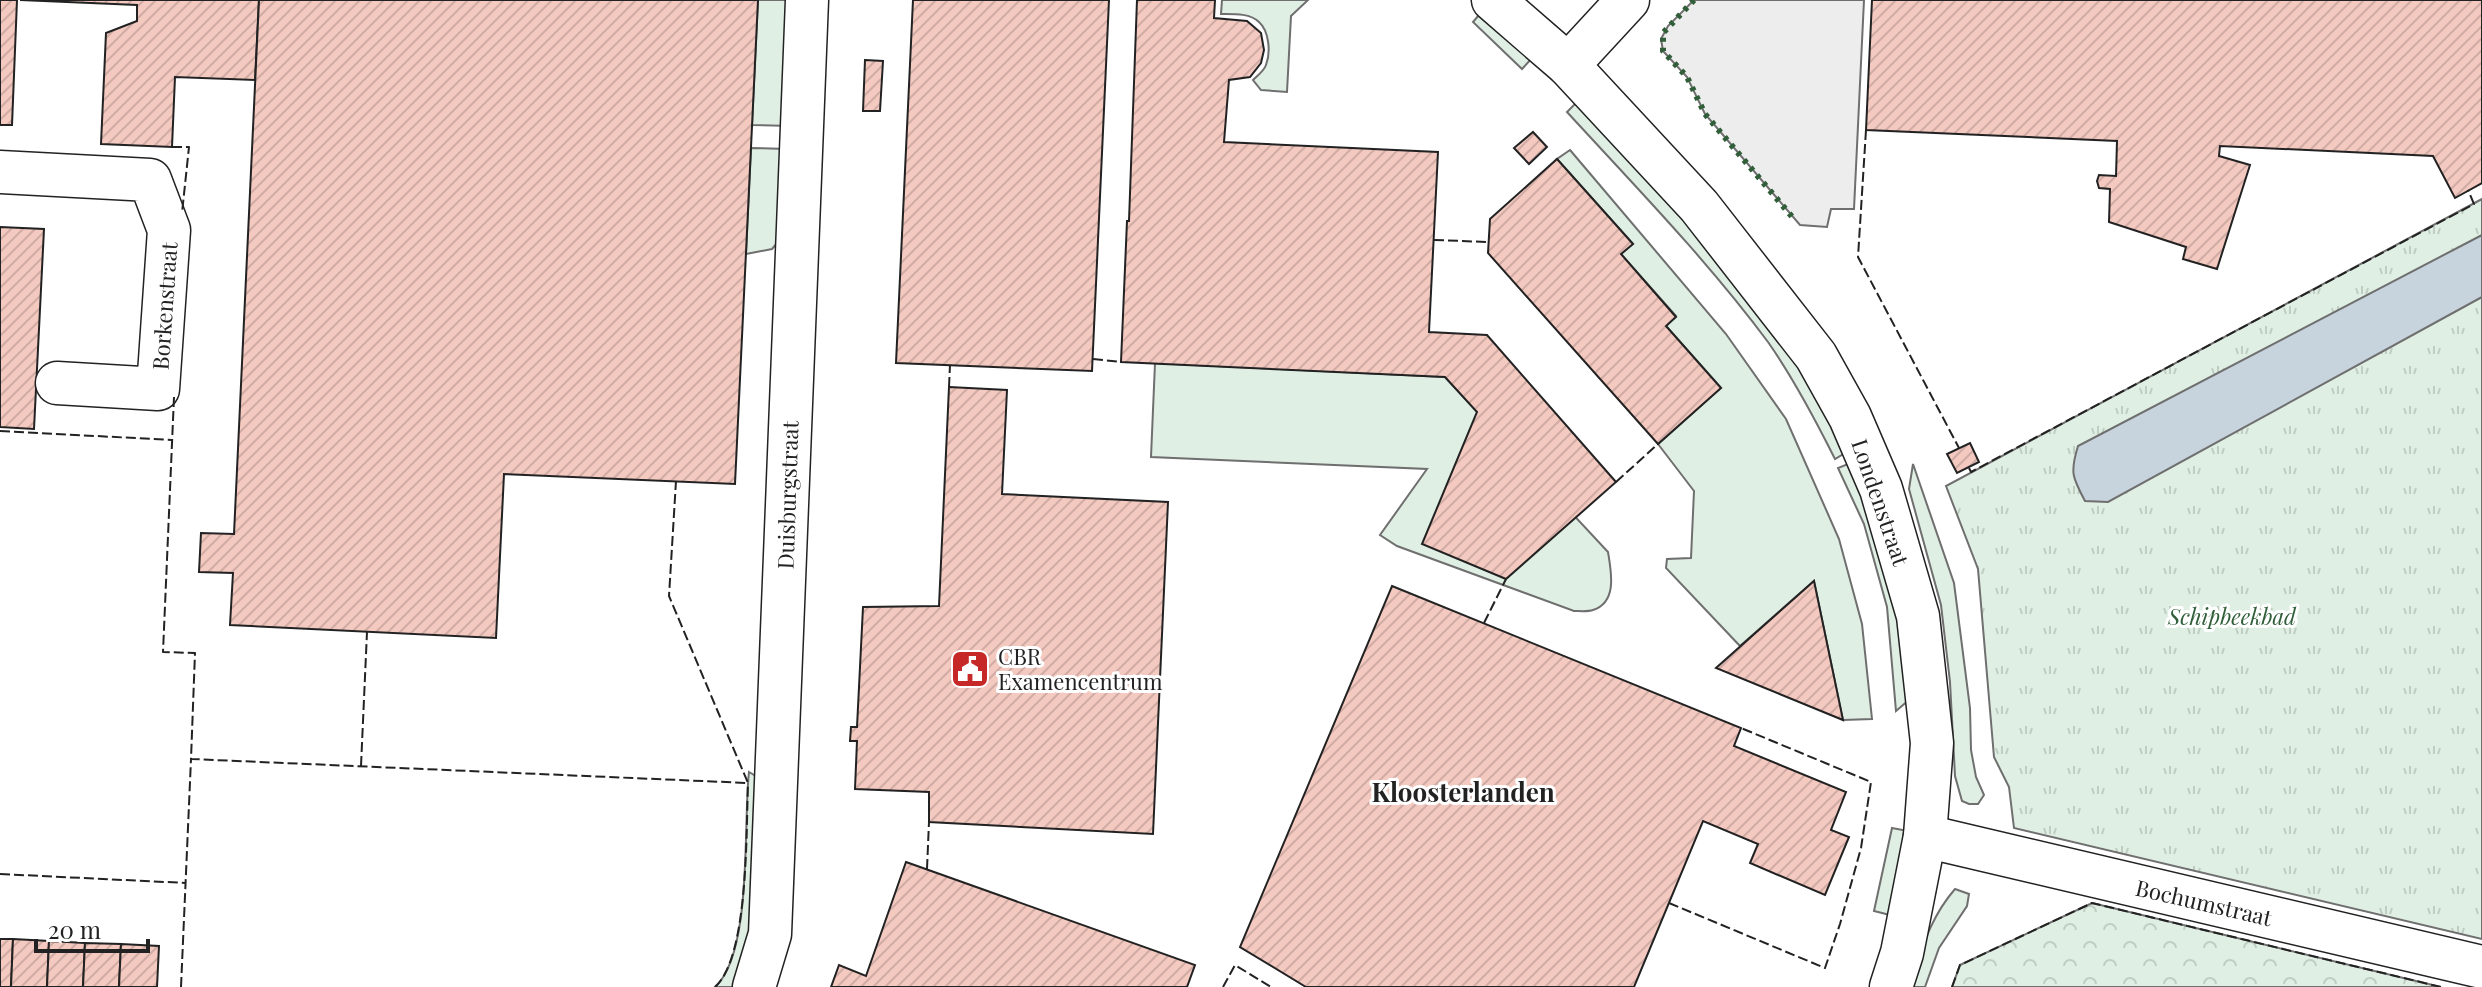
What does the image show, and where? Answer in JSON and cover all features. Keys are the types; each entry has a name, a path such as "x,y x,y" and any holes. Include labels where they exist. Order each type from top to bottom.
{"street":[{"name":"Duisburgstraat","path":"754,987 770,934 807,0"},
{"name":"Londenstraat","path":"1493,0 1568,65 1699,206 1816,356 1850,417 1881,489 1918,616 1932,743 1925,836 1902,953 1891,987"},
{"path":"1568,65 1628,0"},
{"name":"Borkenstraat","path":"0,172 150,180 169,230 158,389 57,383"},
{"name":"Bochumstraat","path":"1925,836 2482,967"}],"green space":[{"path":"758,0 794,0 791,126 752,125"},
{"path":"1222,0 1308,0 1291,16 1287,92 1261,90 1253,80 1268,60 1265,31 1251,17 1221,14"},
{"path":"1484,9 1534,56 1522,69 1473,22"},
{"path":"1580,99 1788,341 1850,450 1835,459 1787,370 1745,312 1670,224 1567,112"},
{"path":"751,148 787,149 784,235 772,249 746,254"},
{"path":"1570,150 1726,334 1786,419 1839,539 1862,624 1872,719 1843,720 1814,581 1740,646 1666,568 1667,559 1691,558 1694,491 1658,444 1721,388 1666,326 1676,316 1621,254 1633,244 1557,159"},
{"name":"Schipbeekbad","path":"2482,199 2482,939 2014,828 2009,787 1994,757 1978,569 1946,486"},
{"path":"1155,363 1445,377 1608,552 1610,593 1601,606 1593,610 1574,611 1397,546 1380,535 1427,469 1151,457"},
{"path":"1853,462 1903,624 1910,699 1896,711 1887,607 1864,524 1838,468"},
{"path":"1913,464 1954,583 1970,708 1971,750 1976,777 1984,795 1978,804 1962,801 1955,776 1950,682 1941,605 1909,489"},
{"path":"749,772 759,778 751,948 738,981 732,987 715,987 727,970 736,946 741,917"},
{"path":"1892,828 1908,831 1890,915 1874,911"},
{"path":"1955,889 1969,894 1967,906 1939,948 1925,987 1909,987 1932,923"},
{"path":"2092,903 2441,987 1952,987 1960,965"}],"shaded area":[{"path":"1694,0 1864,0 1854,209 1831,209 1827,227 1800,225 1705,114 1687,77 1663,51 1661,39 1668,26"},
{"path":"2482,235 2482,297 2108,502 2085,501 2074,474 2078,446"}],"building":[{"path":"0,0 17,0 12,125 0,125"},
{"path":"20,0 259,0 255,80 175,77 172,147 101,144 106,33 137,21 137,5"},
{"path":"259,0 758,0 735,484 504,474 496,638 230,625 233,573 199,572 201,533 234,534"},
{"path":"913,0 1109,0 1092,371 896,363"},
{"path":"1137,0 1215,0 1214,18 1247,21 1261,33 1264,50 1261,63 1250,77 1229,80 1224,142 1438,152 1429,332 1487,335 1616,482 1506,579 1422,544 1477,412 1445,377 1121,362"},
{"path":"1872,0 2482,0 2482,183 2455,198 2433,156 2220,146 2219,156 2250,165 2217,269 2183,259 2186,247 2109,222 2110,189 2099,188 2097,181 2099,175 2116,176 2117,141 1866,130"},
{"path":"865,60 883,61 880,111 863,111"},
{"path":"1533,132 1547,147 1529,164 1514,148"},
{"path":"1557,159 1633,244 1621,254 1676,317 1666,326 1721,388 1658,444 1488,253 1490,219"},
{"path":"0,227 44,229 34,429 0,427"},
{"path":"949,387 1007,390 1002,494 1168,502 1153,834 929,822 929,792 855,789 857,741 850,741 851,727 857,727 863,607 939,606"},
{"path":"1970,443 1979,462 1957,473 1947,454"},
{"path":"1814,581 1843,720 1716,668"},
{"path":"1392,586 1741,728 1734,746 1846,792 1831,830 1849,837 1825,895 1750,863 1758,844 1703,821 1634,987 1306,987 1240,947"},
{"path":"906,862 1195,965 1187,987 831,987 839,965 866,976"},
{"path":"0,939 13,939 11,987 0,987"},
{"path":"13,939 49,941 47,987 11,987"},
{"path":"49,941 85,943 83,987 47,987"},
{"path":"85,943 121,944 119,987 83,987"},
{"path":"121,944 159,946 157,987 119,987"}],"hedge":[{"path":"1694,0 1663,33 1663,51 1687,77 1705,114 1794,219"}],"fence":[{"path":"1866,130 1858,257 1959,448"},
{"path":"172,147 189,147 182,213"},
{"path":"1969,468 1971,472 2474,204 2468,190"},
{"path":"1434,240 1489,242"},
{"path":"1093,359 1121,362"},
{"path":"949,387 950,365"},
{"path":"174,397 163,652 195,653 191,759 748,783 669,596 676,481"},
{"path":"0,431 172,440"},
{"path":"1616,482 1658,444"},
{"path":"1484,623 1506,579"},
{"path":"361,766 367,632"},
{"path":"1669,903 1825,968 1861,848 1871,782 1741,728"},
{"path":"181,987 191,759"},
{"path":"715,987 726,972 740,921 746,860 748,783"},
{"path":"927,869 929,822"},
{"path":"0,874 186,883"},
{"path":"1952,987 1960,965 2092,903 2441,987"},
{"path":"1223,987 1235,965 1271,987"}],"place":[{"name":"CBR Examencentrum","path":"970,669"}],"district":[{"name":"Kloosterlanden","path":"1463,791"}]}
